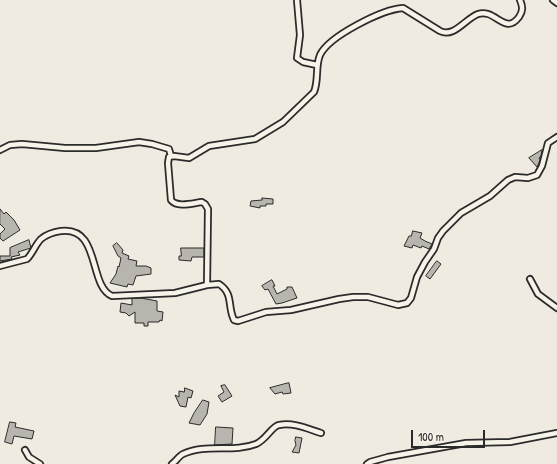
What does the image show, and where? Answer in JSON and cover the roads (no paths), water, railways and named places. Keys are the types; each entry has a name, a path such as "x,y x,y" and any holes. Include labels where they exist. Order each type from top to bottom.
{"street":[{"path":"297,0 300,35 297,58 303,62 317,65"},
{"path":"171,156 189,158 209,146 248,140 260,136 289,118 316,89 317,65 324,50 341,34 374,17 398,9 405,9 440,31 446,33 454,31 479,13 487,13 506,24 513,24 522,13 523,7 520,0"},
{"path":"553,0 557,3"},
{"path":"0,266 27,259 37,243 53,232 75,231 85,240 102,286 109,295 120,296 175,293 207,285 219,284 228,292 232,316 236,321 248,319 266,312 291,310 353,297 368,297 398,305 404,304 411,298 417,277 434,249 438,238 460,213 490,196 508,180 515,176 528,178 537,175 542,166 548,143 557,137"},
{"path":"0,150 10,146 22,144 65,148 96,148 145,142 169,149 171,156 168,163 171,200 174,204 202,202 208,209 207,285"},
{"path":"530,279 538,294 557,308"},
{"path":"172,464 181,455 196,449 231,448 257,444 266,438 274,428 279,425 296,425 321,433"},
{"path":"367,464 388,457 466,443 510,442 557,433"},
{"path":"25,450 29,457 40,464"}]}
